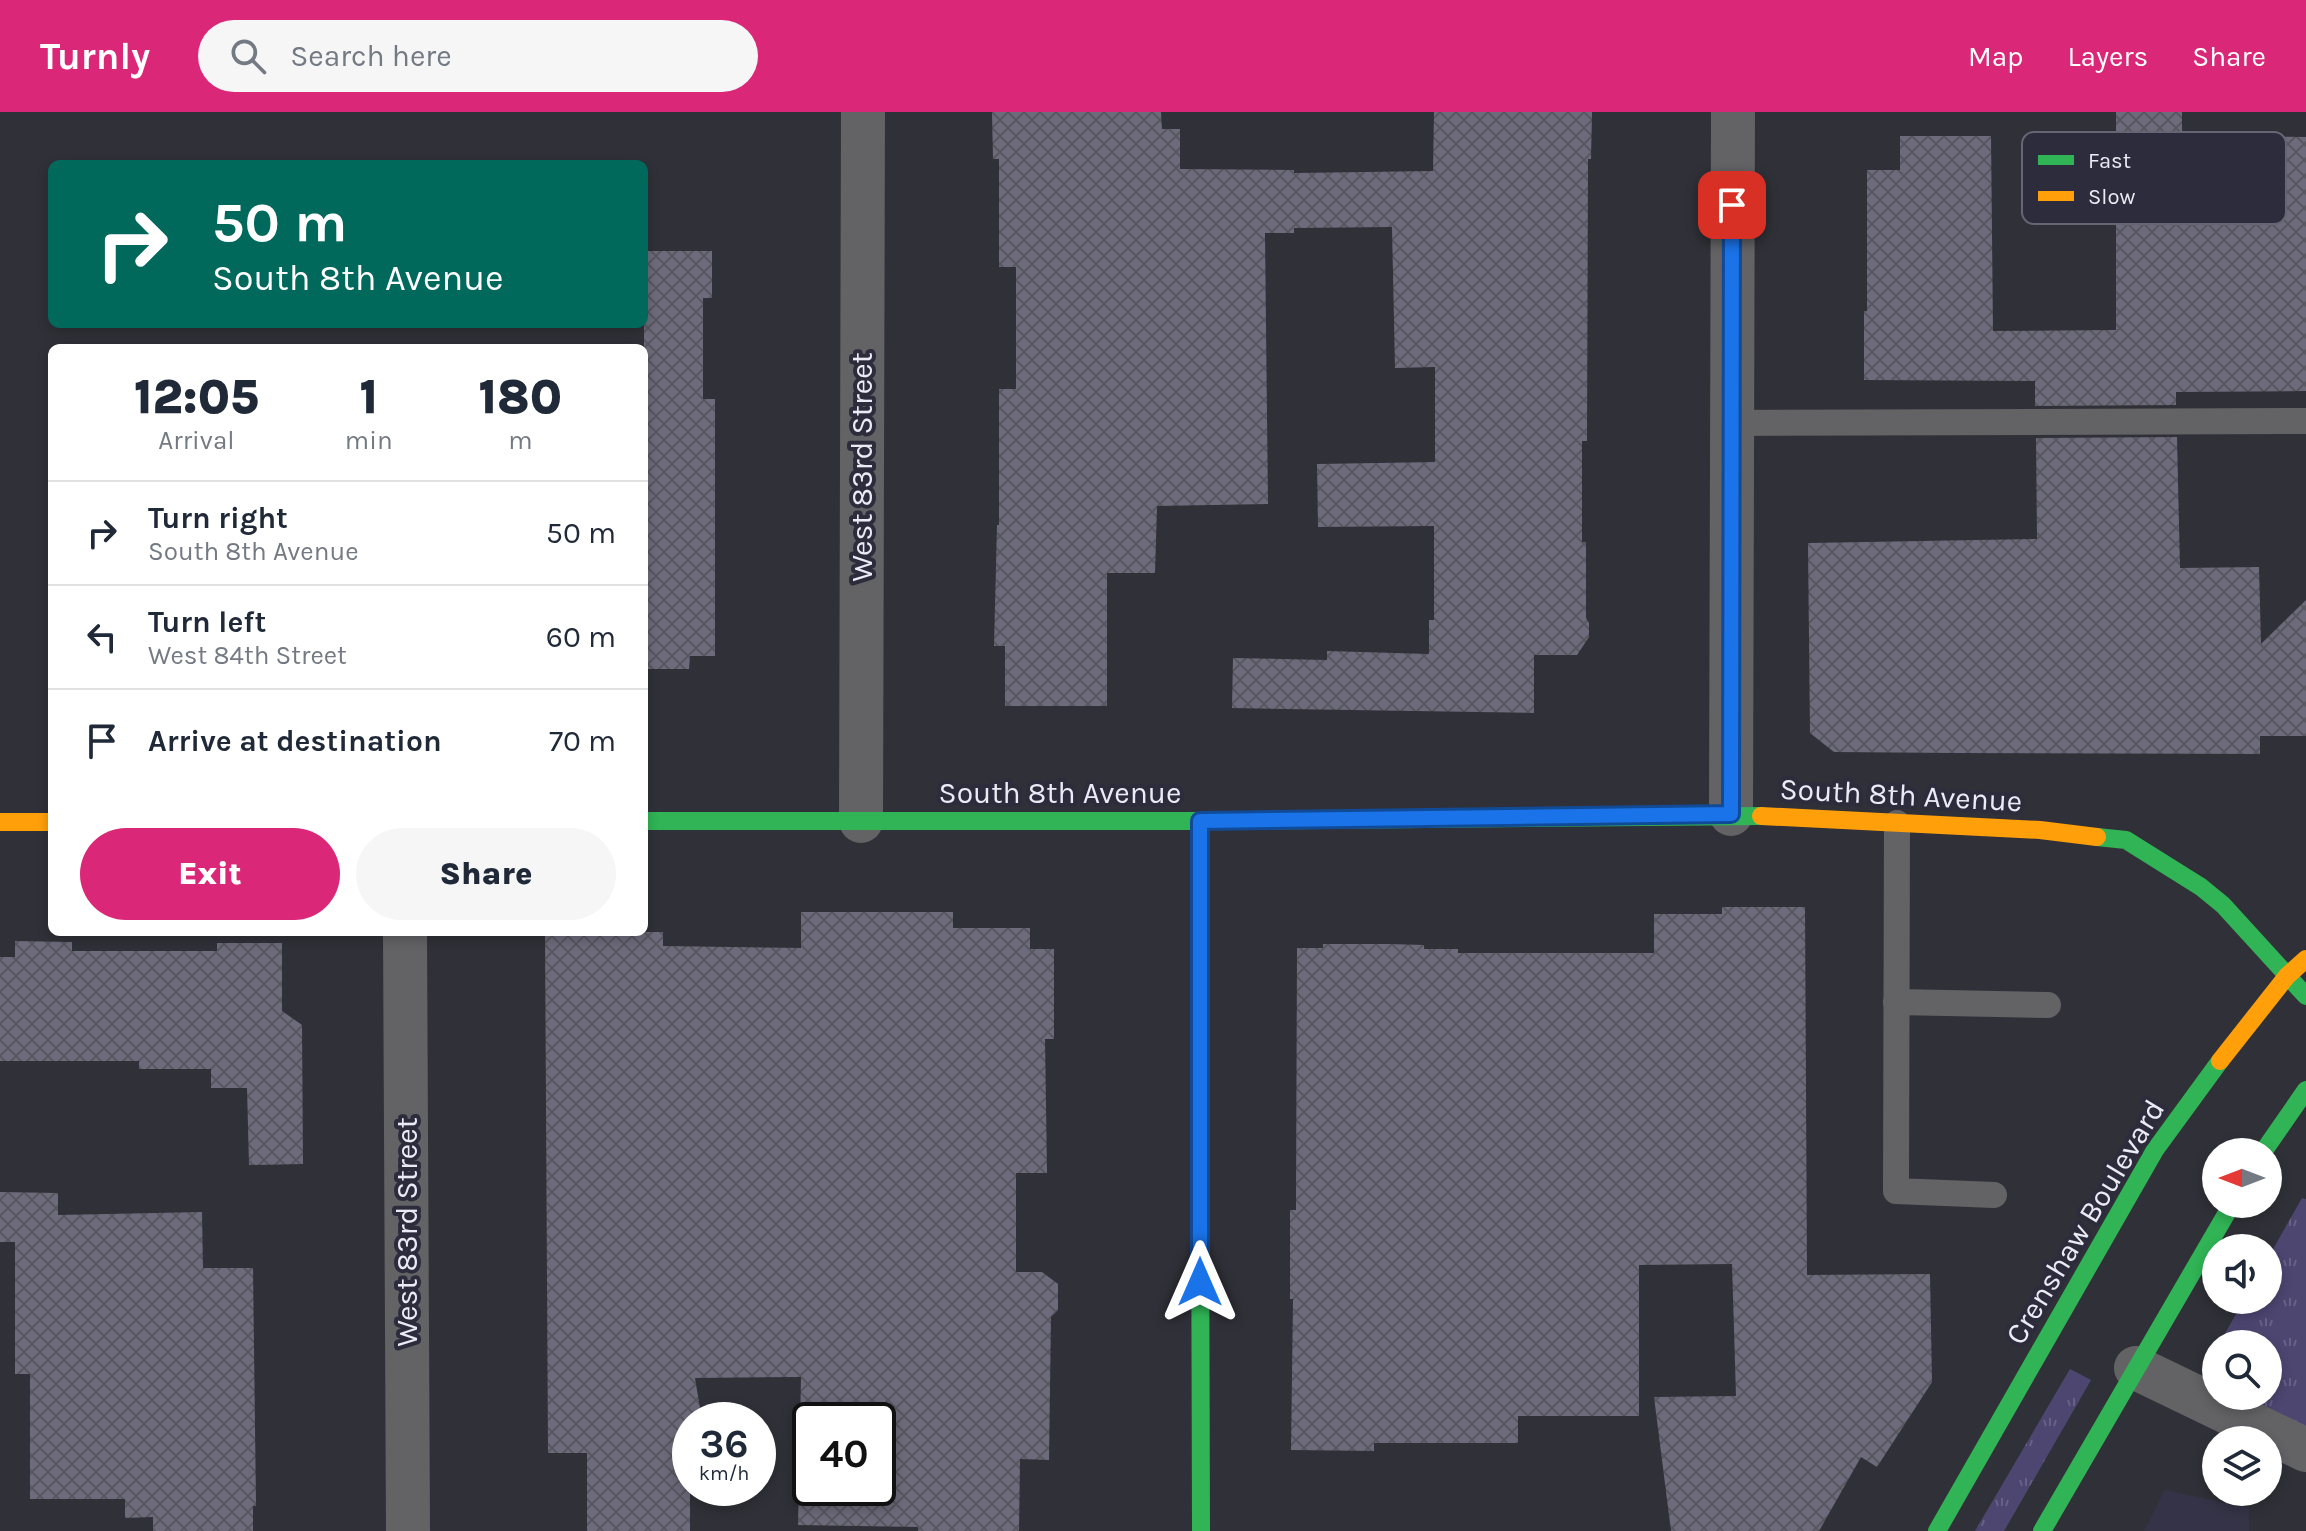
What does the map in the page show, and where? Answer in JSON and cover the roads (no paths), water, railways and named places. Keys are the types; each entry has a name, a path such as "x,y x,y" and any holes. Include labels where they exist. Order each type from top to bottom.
{"street":[{"name":"West 83rd Street","path":"861,821 863,112"},
{"path":"1731,814 1733,112"},
{"name":"South 8th Avenue","path":"648,821 1200,821 1731,814 2040,830 2126,840 2201,887 2223,905 2306,996"},
{"path":"1200,821 1201,1531"},
{"path":"0,822 48,822"},
{"name":"West 83rd Street","path":"405,936 408,1531"},
{"name":"Crenshaw Boulevard","path":"1937,1531 2155,1150 2235,1040 2287,976 2306,959"},
{"path":"2273,1138 2306,1090"},
{"path":"2042,1531 2224,1218"},
{"path":"2136,1368 2306,1450"}],"lane":[{"path":"1732,423 2306,421"},
{"path":"1897,823 1896,1191 1994,1195"},
{"path":"1896,1002 2048,1005"}]}
